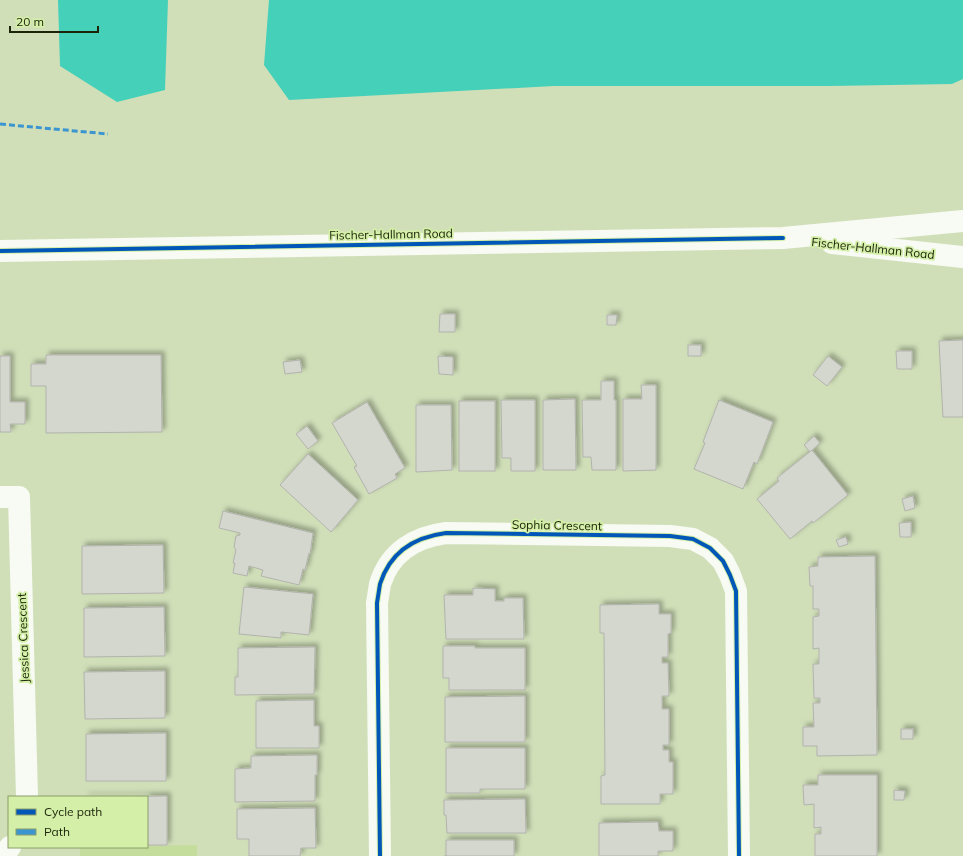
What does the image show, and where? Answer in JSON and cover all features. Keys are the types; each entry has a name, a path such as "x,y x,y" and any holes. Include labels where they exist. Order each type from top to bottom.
{"street":[{"name":"Fischer-Hallman Road","path":"0,251 783,238 963,221"},
{"name":"Fischer-Hallman Road","path":"783,238 963,257"},
{"name":"Jessica Crescent","path":"0,497 19,497 27,796"},
{"name":"Sophia Crescent","path":"380,856 377,603 380,584 388,566 400,552 415,541 430,535 446,533 670,536 693,539 710,548 723,561 736,592 739,856"},
{"path":"3,856 9,848"}],"green space":[{"path":"197,845 197,856 80,856 80,848 148,848 148,846"}],"water":[{"path":"58,0 168,0 165,90 117,102 60,66"},
{"path":"269,0 963,0 963,79 952,84 829,86 554,86 289,100 264,65"}],"building":[{"path":"440,314 455,314 455,332 439,332"},
{"path":"607,315 617,315 616,325 607,325"},
{"path":"963,340 963,417 943,417 939,341"},
{"path":"688,345 701,345 701,356 688,356"},
{"path":"896,351 912,351 912,369 897,369"},
{"path":"46,355 161,355 162,432 46,433 46,386 31,386 31,364 46,364"},
{"path":"0,356 10,356 10,402 25,402 25,424 10,424 11,432 0,432"},
{"path":"438,356 453,357 453,375 439,374"},
{"path":"828,356 842,367 827,386 813,375"},
{"path":"300,360 302,372 285,374 283,362"},
{"path":"601,381 614,381 614,400 616,400 616,470 592,470 591,457 583,457 582,400 601,400"},
{"path":"641,385 656,385 656,470 623,471 623,399 642,399"},
{"path":"575,399 576,470 543,470 543,400"},
{"path":"501,400 535,400 535,471 511,471 511,458 502,458"},
{"path":"719,400 773,422 757,464 754,462 743,489 694,469 705,443 703,442"},
{"path":"459,401 495,401 495,471 459,471"},
{"path":"367,402 405,468 395,474 397,478 369,494 354,467 357,466 332,423"},
{"path":"416,405 451,405 452,470 416,472"},
{"path":"307,426 318,441 308,449 296,434"},
{"path":"814,436 820,443 810,452 804,445"},
{"path":"812,450 848,495 790,539 757,499 779,481 777,478"},
{"path":"308,454 358,500 331,532 280,485"},
{"path":"913,496 915,508 905,511 902,499"},
{"path":"223,511 313,533 310,554 309,553 305,570 303,569 299,585 261,576 263,570 249,566 247,576 233,573 235,563 233,563 236,550 234,547 236,536 240,535 240,533 219,528"},
{"path":"911,522 911,537 900,537 899,523"},
{"path":"846,537 848,544 839,547 836,540"},
{"path":"163,545 164,593 82,594 82,546"},
{"path":"875,556 877,755 817,756 817,746 803,746 803,727 814,727 813,703 820,703 820,698 814,698 813,664 819,664 819,648 813,649 813,617 819,616 819,609 813,609 813,586 810,586 809,567 818,566 818,557"},
{"path":"244,587 313,594 309,635 281,632 281,638 239,634"},
{"path":"473,588 495,589 495,601 504,601 504,598 523,598 524,639 446,639 444,595 473,595"},
{"path":"659,604 659,614 671,614 671,633 668,634 668,657 662,657 662,663 668,663 669,696 662,696 662,709 669,709 669,745 663,745 663,750 669,750 669,762 673,762 673,794 660,794 660,804 601,804 601,776 605,775 604,633 600,633 600,605"},
{"path":"164,607 165,656 84,657 84,608"},
{"path":"443,646 475,646 475,648 525,648 525,690 449,690 449,678 443,678"},
{"path":"315,647 314,694 235,695 235,677 238,677 238,648"},
{"path":"165,671 165,718 85,719 84,672"},
{"path":"525,696 525,742 445,742 445,697"},
{"path":"314,700 314,726 319,726 319,748 256,748 256,701"},
{"path":"901,729 913,729 913,739 901,739"},
{"path":"166,733 166,781 86,781 86,734"},
{"path":"446,748 525,748 525,789 480,789 480,793 446,793"},
{"path":"317,755 315,801 235,802 235,769 251,768 251,756"},
{"path":"818,775 877,775 877,856 815,856 815,834 821,834 821,827 814,828 814,804 804,805 803,785 818,785"},
{"path":"894,790 905,791 904,800 894,800"},
{"path":"148,796 167,796 167,845 148,845"},
{"path":"525,799 526,833 447,833 446,815 444,815 444,800"},
{"path":"315,808 316,848 301,848 300,856 249,856 249,839 237,839 237,809"},
{"path":"658,822 659,831 673,831 673,851 658,851 658,856 599,856 599,823"},
{"path":"446,840 514,840 514,856 446,856"}],"marked path":[{"path":"0,124 108,134"}],"cycle path":[{"path":"0,251 783,238"},
{"path":"380,856 377,603 380,584 390,563 405,548 424,538 446,533 670,536 693,539 710,548 723,561 736,591 739,856"}]}
